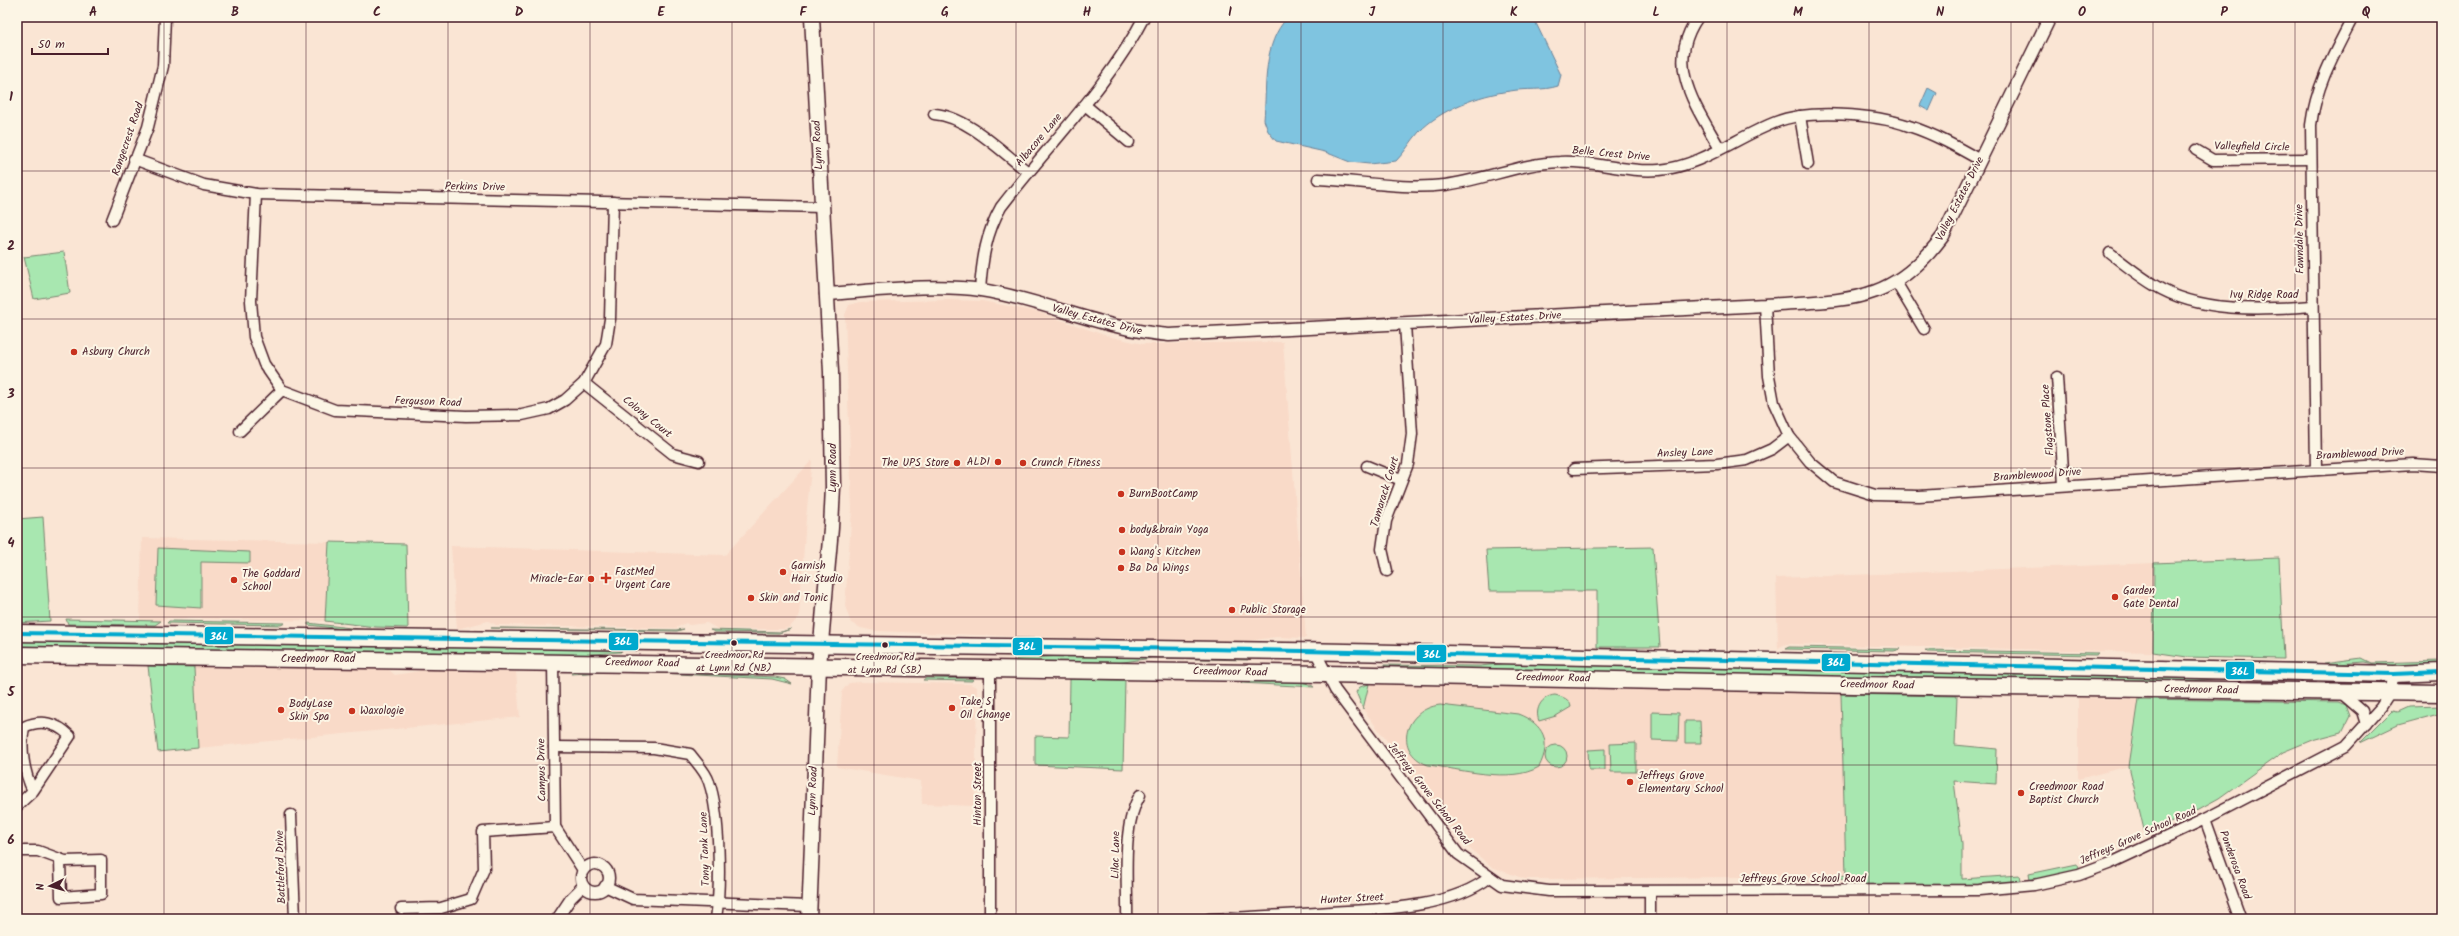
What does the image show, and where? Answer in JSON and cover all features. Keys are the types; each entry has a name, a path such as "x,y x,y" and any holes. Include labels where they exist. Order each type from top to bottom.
{"main road":[{"name":"Lynn Road","path":"808,912 820,644 831,528 833,487 832,372 826,294 812,17"},
{"name":"Creedmoor Road","path":"17,633 1315,650 1913,662 2394,674 2442,672"},
{"name":"Creedmoor Road","path":"17,655 819,666 1326,674 1854,685 2442,693"}],"street":[{"name":"Rangecrest Road","path":"112,220 134,159 148,127 163,66 165,17"},
{"name":"Albacore Lane","path":"980,290 983,259 992,222 1028,172 1085,105 1126,50 1144,17"},
{"path":"1698,17 1683,47 1683,70 1689,90 1720,149"},
{"name":"Valley Estates Drive","path":"826,294 940,288 980,290 1039,304 1102,323 1155,334 1217,334 1765,305 1847,299 1866,295 1896,282 1921,263 1943,236 2050,17"},
{"name":"Fawndale Drive","path":"2316,469 2312,306 2311,125 2317,93 2330,62 2353,17"},
{"path":"1085,105 1129,142"},
{"path":"934,114 947,115 961,121 1028,172"},
{"name":"Belle Crest Drive","path":"1318,179 1391,186 1426,187 1468,182 1530,166 1558,162 1593,162 1629,169 1659,170 1680,166 1777,122 1800,116 1826,114 1898,123 1928,133 1980,160"},
{"path":"1800,116 1808,164"},
{"name":"Valleyfield Circle","path":"2196,150 2213,160 2311,159"},
{"name":"Perkins Drive","path":"134,159 204,185 256,194 822,207"},
{"path":"240,431 282,390 264,364 254,337 252,300 256,194"},
{"name":"Ferguson Road","path":"282,390 335,410 466,416 522,414 549,409 565,400 584,383 606,342 610,320 613,202"},
{"name":"Ivy Ridge Road","path":"2110,253 2155,286 2202,304 2244,309 2312,306"},
{"path":"1896,282 1924,329"},
{"name":"Bramblewood Drive","path":"1765,305 1768,376 1774,403 1789,436 1810,462 1834,482 1875,495 1919,496 2064,485 2413,464 2442,466"},
{"name":"Tamarack Court","path":"1387,571 1382,549 1386,521 1408,464 1412,434 1405,324"},
{"name":"Flagstone Place","path":"2057,377 2064,485"},
{"name":"Colony Court","path":"584,383 673,454 699,461"},
{"name":"Ansley Lane","path":"1574,469 1717,464 1747,460 1772,449 1789,436"},
{"path":"1367,466 1401,480"},
{"name":"Jeffreys Grove School Road","path":"1315,650 1335,690 1458,854 1502,885 1549,891 1650,892 1979,890 2034,885 2079,875 2111,863 2205,819 2346,746 2366,724 2390,693 2394,674"},
{"name":"Campus Drive","path":"552,662 555,827"},
{"name":"Hinton Street","path":"990,669 990,919"},
{"path":"2338,691 2362,711 2366,724"},
{"path":"17,806 33,791 70,736 63,729 48,723 32,723 24,727 22,737 26,778 33,791"},
{"name":"Tony Tank Lane","path":"554,746 654,748 690,754 709,780 716,812 719,902 716,919"},
{"name":"Lilac Lane","path":"1127,919 1129,826 1132,810 1140,795"},
{"name":"Battleford Drive","path":"291,815 294,919"},
{"name":"Ponderosa Road","path":"2205,819 2241,919"},
{"path":"401,909 441,908 471,898 484,870 483,832 555,827 583,870"},
{"path":"17,851 38,851 60,860 101,860 101,894 61,897 60,860"},
{"path":"591,864 602,866 608,876 605,886 596,891 583,886 581,878 583,870 591,864"},
{"name":"Hunter Street","path":"1209,919 1391,909 1447,898 1478,886 1490,877"},
{"path":"557,919 571,898 583,886"},
{"path":"605,886 633,899 719,902 808,912"},
{"path":"1650,892 1650,919"}],"shaded area":[{"path":"948,300 982,301 1038,312 1107,336 1143,344 1283,342 1306,638 1276,637 1248,641 1031,637 875,631 861,628 851,623 845,606 852,509 845,315 849,305 860,302"},
{"path":"812,460 799,617 790,627 784,629 718,629 707,623 689,625 686,623 676,628 496,625 488,621 457,629 451,546 725,555"},
{"name":"The Goddard School","path":"142,538 329,542 325,621 168,618 161,621 140,620"},
{"path":"2154,563 2153,652 1786,644 1778,648 1776,578"},
{"path":"194,667 378,669 389,670 395,675 425,670 516,672 520,717 198,748"},
{"path":"849,683 970,684 977,687 975,806 922,804 921,781 837,767 842,691"},
{"name":"Jeffreys Grove Elementary School","path":"1369,684 1841,694 1846,876 1525,879 1492,867 1464,844 1363,709"},
{"path":"2078,698 2139,699 2129,766 2078,779"}],"green space":[{"path":"64,252 70,293 34,299 24,257"},
{"path":"43,517 50,621 17,623 17,519"},
{"path":"329,542 406,544 408,628 376,627 325,621"},
{"path":"1653,547 1660,647 1597,647 1597,591 1489,591 1486,550"},
{"path":"158,548 250,552 250,563 201,562 201,608 156,605"},
{"path":"2279,558 2284,659 2187,657 2153,652 2154,563"},
{"path":"66,619 161,621 155,625 68,624"},
{"path":"169,621 285,623 281,625 167,623"},
{"path":"308,623 377,631 377,633 308,625"},
{"path":"491,628 676,630 684,629 677,631"},
{"path":"791,629 779,633 715,632 710,630 781,632"},
{"path":"38,640 621,647 621,652 567,656 17,648 17,642"},
{"path":"1789,647 1901,649 1894,651 1785,649"},
{"path":"1925,650 2099,653 2096,655 1927,652"},
{"path":"1091,654 1248,657 1248,660 1152,658 1109,664 1016,663 1016,659"},
{"path":"2362,658 2372,663 2442,661 2442,664 2386,666 2365,662 2325,665 2324,663"},
{"path":"1528,661 2317,677 2317,680 2223,678 2170,683 1384,668 1384,665 1480,666"},
{"path":"2183,661 2317,663 2315,666"},
{"path":"148,666 194,667 198,748 158,752"},
{"path":"595,669 775,677 785,679 792,684 772,679 622,671 571,674 576,670"},
{"path":"926,678 973,679 972,681 923,680"},
{"path":"1070,679 1125,680 1123,769 1035,765 1035,736 1069,737"},
{"path":"1244,680 1301,682 1314,687 1241,683"},
{"path":"1369,684 1363,709 1356,692 1360,687"},
{"path":"1841,694 1957,696 1955,745 1997,749 1996,784 1954,781 1962,844 1962,879 2019,875 2020,880 2016,883 1993,885 1852,885 1837,877 1846,876"},
{"path":"1555,695 1568,700 1571,707 1556,716 1539,721 1538,708 1540,704 1546,698"},
{"path":"2139,699 2338,702 2346,705 2350,716 2342,732 2312,740 2283,752 2219,798 2188,815 2145,834 2129,766"},
{"path":"1440,705 1518,714 1527,718 1539,729 1545,742 1545,750 1539,767 1527,772 1500,775 1428,765 1417,759 1410,750 1407,741 1407,731 1411,722 1418,714 1428,708"},
{"path":"2442,706 2442,713 2398,725 2360,743 2392,711 2397,712 2408,707"},
{"path":"1652,712 1679,713 1678,741 1652,740"},
{"path":"1685,721 1700,721 1701,743 1685,743"},
{"path":"1636,743 1636,772 1611,772 1610,744"},
{"path":"1556,745 1564,748 1567,756 1564,764 1556,767 1548,764 1545,756 1548,748"},
{"path":"1605,749 1605,770 1589,770 1588,750"},
{"path":"2077,864 2080,870 2035,881 2030,880 2029,874"}],"water":[{"path":"1288,17 1533,17 1561,75 1558,86 1552,88 1516,90 1498,93 1461,104 1449,110 1438,116 1419,132 1396,161 1369,164 1350,162 1325,152 1276,141 1268,131 1264,120 1267,66 1274,40"},
{"path":"1928,88 1937,93 1929,111 1920,106"}],"transit line":[{"name":"36L","path":"17,633 1206,649 2394,674 2442,672"}],"place":[{"name":"Asbury Church","path":"74,352"},
{"name":"ALDI","path":"998,462"},
{"name":"The UPS Store","path":"957,463"},
{"name":"Crunch Fitness","path":"1023,463"},
{"name":"BurnBootCamp","path":"1121,494"},
{"name":"body&brain Yoga","path":"1122,530"},
{"name":"Wang's Kitchen","path":"1122,552"},
{"name":"Ba Da Wings","path":"1121,568"},
{"name":"Garnish Hair Studio","path":"783,572"},
{"name":"FastMed Urgent Care","path":"606,578"},
{"name":"Miracle-Ear","path":"591,579"},
{"name":"The Goddard School","path":"234,580"},
{"name":"Garden Gate Dental","path":"2115,597"},
{"name":"Skin and Tonic","path":"751,598"},
{"name":"Public Storage","path":"1232,610"},
{"name":"Creedmoor Rd at Lynn Rd (NB)","path":"734,643"},
{"name":"Creedmoor Rd at Lynn Rd (SB)","path":"885,645"},
{"name":"Take 5 Oil Change","path":"952,708"},
{"name":"BodyLase Skin Spa","path":"281,710"},
{"name":"Waxologie","path":"352,711"},
{"name":"Jeffreys Grove Elementary School","path":"1630,782"},
{"name":"Creedmoor Road Baptist Church","path":"2021,793"}]}
